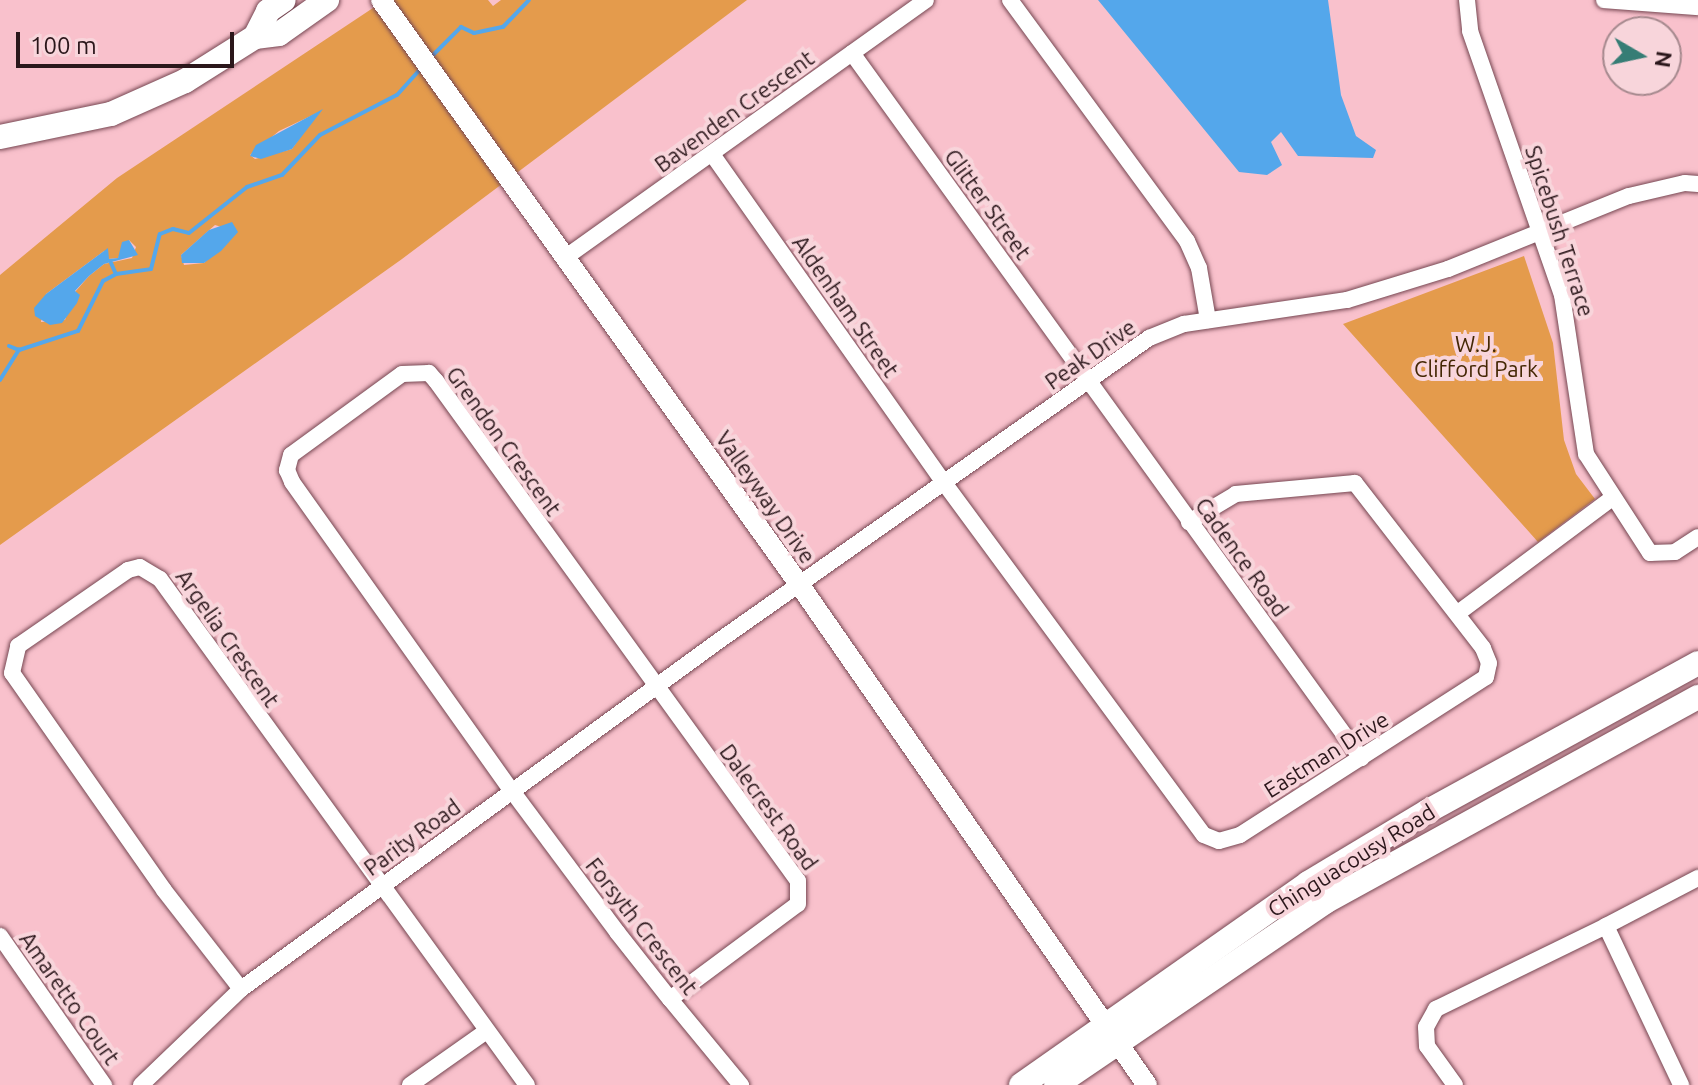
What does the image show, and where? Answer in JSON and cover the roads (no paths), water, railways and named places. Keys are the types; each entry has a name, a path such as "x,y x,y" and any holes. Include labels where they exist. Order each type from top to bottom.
{"main road":[{"path":"255,37 268,11 284,0"},
{"path":"0,137 111,114 185,81 255,37 279,34 327,0"},
{"name":"Chinguacousy Road","path":"1056,1085 1110,1036 1321,875 1698,663"},
{"name":"Chinguacousy Road","path":"1021,1085 1110,1036 1325,902 1698,697"}],"street":[{"name":"Valleyway Drive","path":"381,0 799,584 1110,1036 1147,1085"},
{"name":"Bavenden Crescent","path":"566,257 926,0"},
{"path":"1010,0 1187,241 1199,268 1208,320"},
{"name":"Spicebush Terrace","path":"1467,0 1470,31 1542,232 1570,325 1586,454 1611,499 1650,553 1675,552 1698,537"},
{"path":"1604,0 1698,7"},
{"name":"Glitter Street","path":"852,53 1089,380"},
{"name":"Aldenham Street","path":"712,154 945,484"},
{"name":"Peak Drive","path":"720,640 1089,380 1167,329 1347,300 1448,269 1629,196 1698,184"},
{"name":"Grendon Crescent","path":"512,791 292,482 287,463 299,448 402,374 429,373 654,688"},
{"name":"Cadence Road","path":"1089,380 1361,758"},
{"name":"Eastman Drive","path":"945,484 1204,835 1232,839 1486,677 1487,656 1458,613 1355,483 1236,494 1189,522"},
{"path":"1458,613 1611,499"},
{"name":"Argelia Crescent","path":"241,989 164,890 20,687 12,673 18,646 128,570 152,571 380,888"},
{"name":"Parity Road","path":"141,1085 241,989 720,640"},
{"name":"Dalecrest Road","path":"654,688 802,892 789,912 670,999"},
{"name":"Forsyth Crescent","path":"512,791 670,999 741,1085"},
{"path":"1455,1085 1427,1046 1426,1027 1436,1009 1698,878"},
{"path":"380,888 527,1085"},
{"path":"1606,926 1681,1085"},
{"name":"Amaretto Court","path":"0,936 104,1085"},
{"path":"410,1085 485,1032"}],"water":[{"path":"1098,0 1328,0 1341,95 1356,136 1376,150 1373,158 1298,156 1281,132 1271,142 1282,165 1267,175 1239,172"},
{"path":"323,109 292,149 261,159 250,156 256,145"},
{"path":"232,222 238,232 221,251 204,263 182,263 181,255 209,230"},
{"path":"129,240 138,255 104,264 89,276 75,291 80,295 77,303 62,323 50,325 35,316 34,308 46,294 108,248 109,259 118,258 122,242"}],"waterway":[{"path":"430,58 461,27 474,33 503,27 529,0"},
{"path":"0,380 19,350 78,331 103,281 116,274 151,269 160,234 173,229 189,233 247,187 282,175 320,135 397,95 421,68"},
{"path":"111,263 116,274"},
{"path":"9,346 19,350"}],"park label":[{"name":"W.J. Clifford Park","path":"1476,356"}]}
